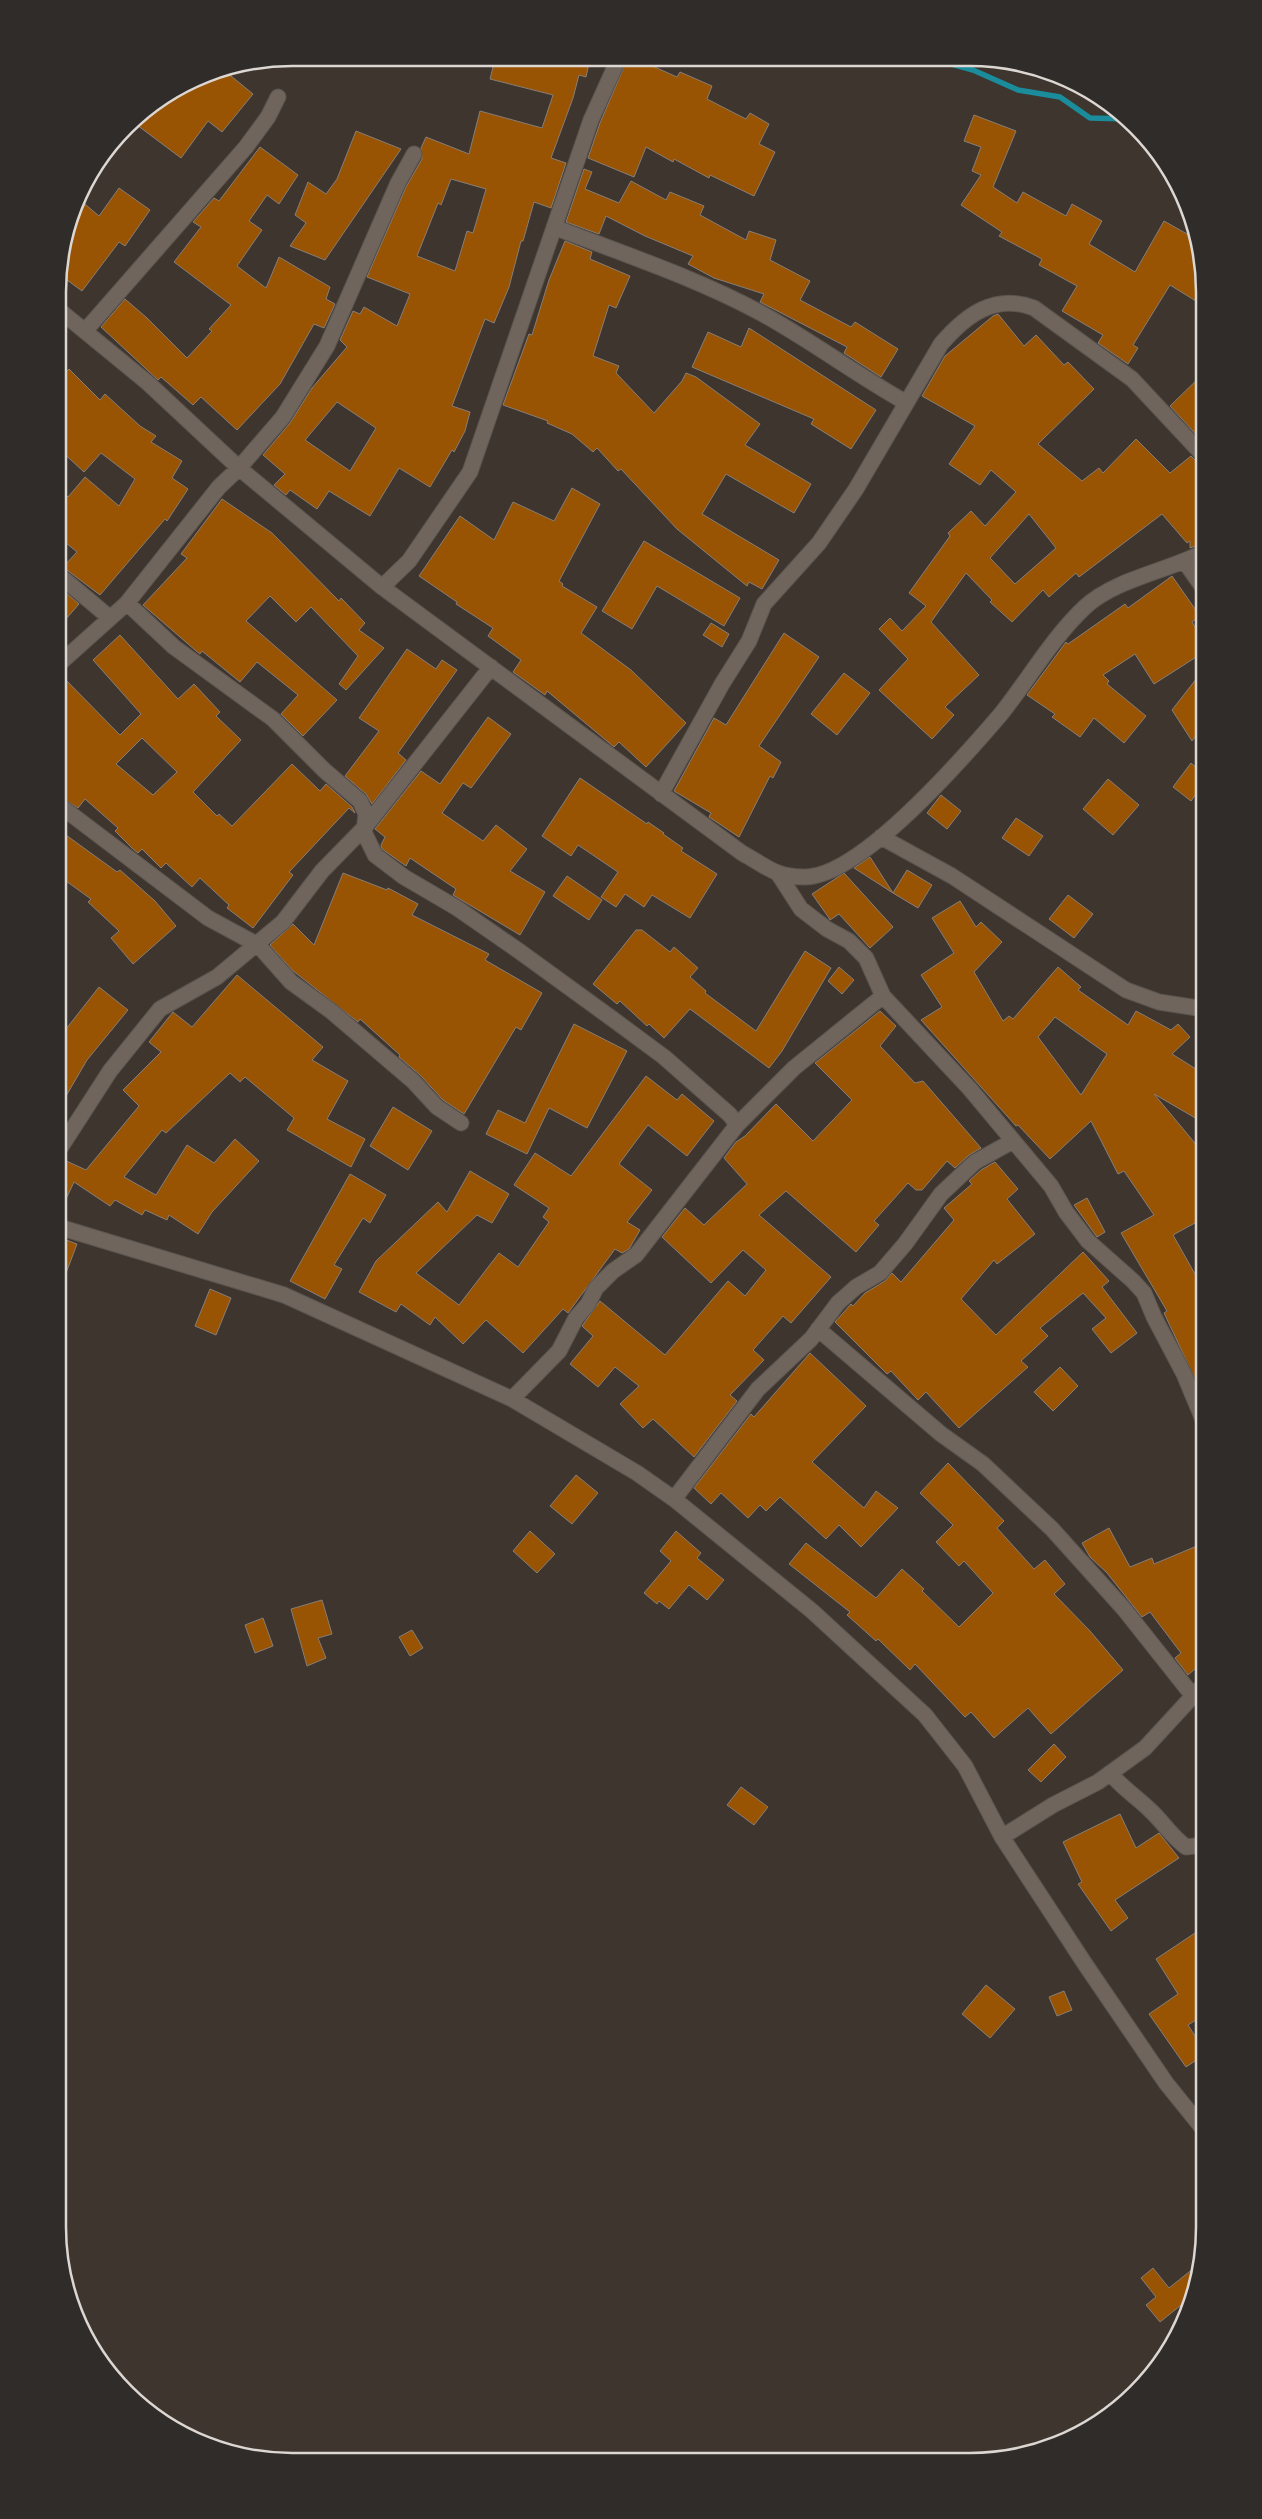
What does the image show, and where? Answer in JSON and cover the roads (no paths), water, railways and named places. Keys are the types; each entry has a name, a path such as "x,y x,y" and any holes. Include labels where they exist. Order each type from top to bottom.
{"street":[{"path":"382,586 409,561 470,472 591,120 615,66"},
{"path":"85,331 246,147 268,117 278,97"},
{"path":"66,658 127,603 219,486 239,468 283,417 327,346 394,192 414,154"},
{"path":"554,227 675,273 758,311 905,402"},
{"path":"661,794 722,684 749,641 764,604 818,543 856,489 940,344 971,315 988,307 1018,302 1034,308 1132,379 1196,447"},
{"path":"66,316 148,383 239,468 382,586 661,794 742,853 779,876 801,908 827,930 849,942 866,958 883,996 970,1090 1051,1186 1066,1212 1088,1241 1134,1281 1144,1293 1196,1405"},
{"path":"779,876 806,877 831,872 881,837 946,775 1001,713 1068,624 1086,606 1112,589 1196,556"},
{"path":"1185,562 1196,578"},
{"path":"66,581 110,618"},
{"path":"127,603 174,647 273,719 324,770 360,801 366,814 364,827 366,837 375,855 404,877 457,908 519,951 664,1057 730,1115 738,1125"},
{"path":"66,1139 110,1071 160,1009 217,977 237,959 258,945 283,922 322,871 364,827 490,667"},
{"path":"66,810 208,918 258,945 291,982 331,1011 413,1081 437,1107 461,1122"},
{"path":"881,837 952,876 1126,990 1159,1002 1196,1008"},
{"path":"512,1399 559,1351 576,1318 588,1304 596,1288 613,1271 636,1255 738,1125 794,1068 883,996"},
{"path":"674,1499 758,1389 811,1339 843,1298 880,1273 905,1244 941,1194 975,1162 1013,1141"},
{"path":"66,1229 284,1295 512,1399 637,1473 674,1499 812,1611 925,1715 965,1766 1002,1838 1166,2083 1196,2120"},
{"path":"818,1329 941,1434 983,1464 1052,1529 1124,1609 1193,1696"},
{"path":"1002,1838 1052,1805 1098,1782 1145,1748 1196,1693"},
{"path":"1110,1773 1121,1787 1153,1812 1172,1836 1186,1847 1196,1846"}],"waterway":[{"path":"958,66 973,70 1018,90 1060,97 1090,118 1115,119"}]}
